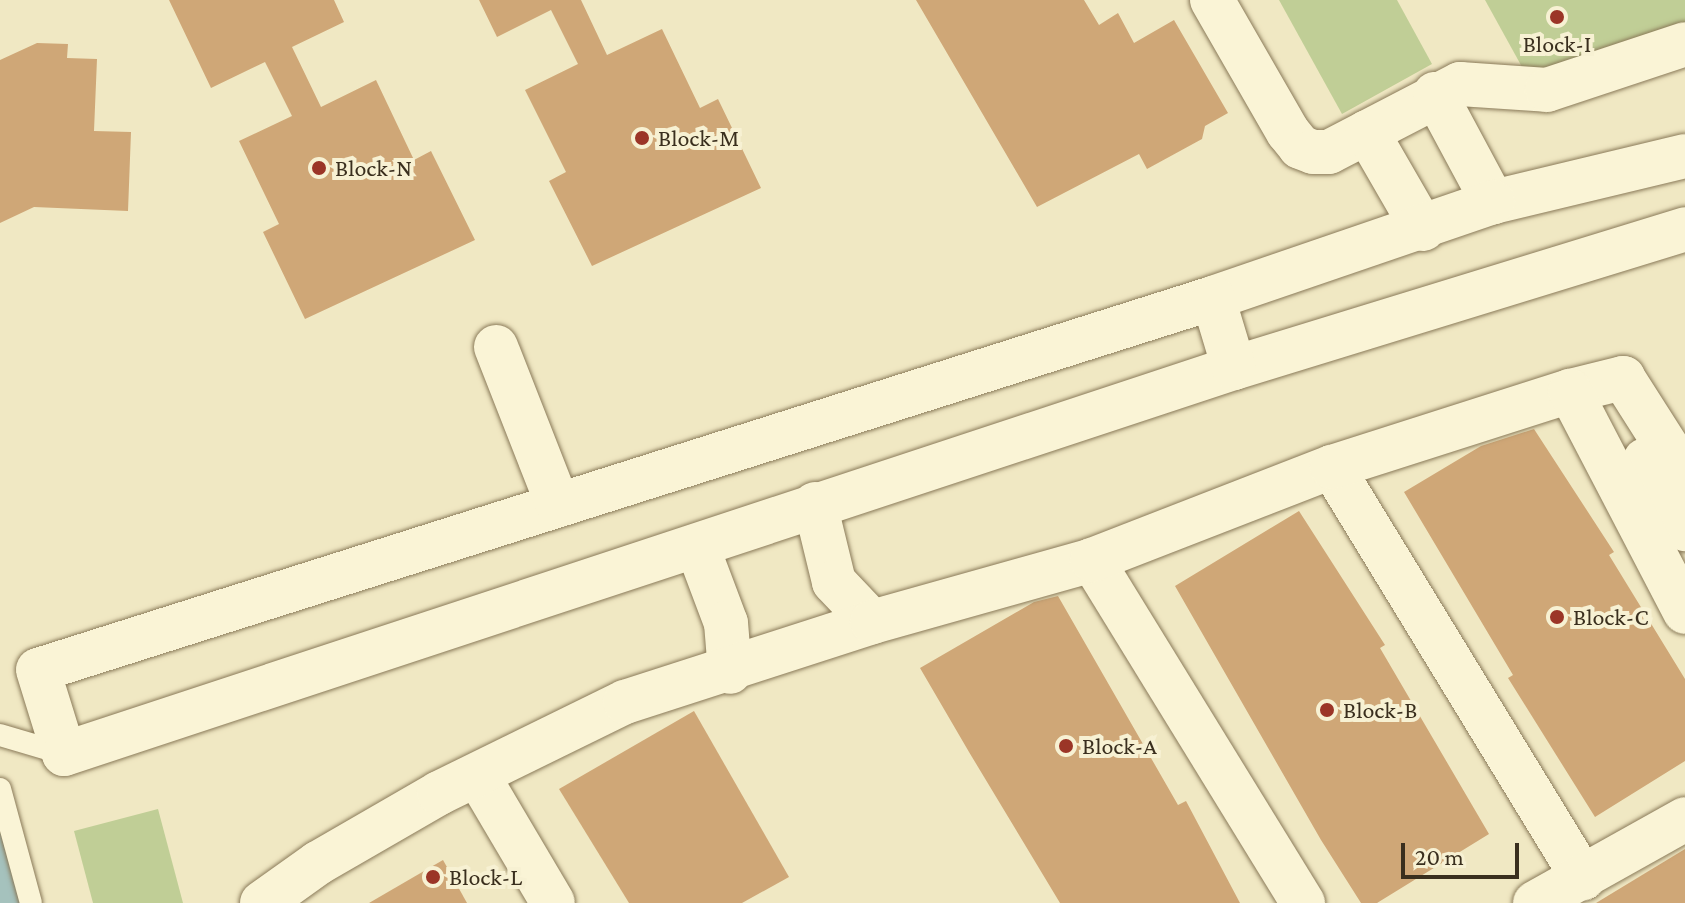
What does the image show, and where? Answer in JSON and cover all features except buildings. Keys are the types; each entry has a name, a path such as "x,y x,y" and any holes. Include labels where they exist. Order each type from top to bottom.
{"street":[{"path":"1212,0 1300,147 1329,152 1435,94 1475,83 1547,90 1685,44"},
{"path":"1435,94 1493,202"},
{"path":"1367,132 1423,229"},
{"path":"1681,240 1234,368 64,754 38,670 1213,298 1423,229 1493,202 1685,156"},
{"path":"1213,298 1234,368"},
{"path":"496,347 558,505"},
{"path":"262,903 318,863 478,776 625,702 730,672 872,622 1092,560 1332,467 1570,391 1623,378 1663,464 1685,529"},
{"path":"1570,391 1685,612"},
{"path":"1332,467 1583,878"},
{"path":"815,504 834,582 872,622"},
{"path":"697,546 726,623 730,672"},
{"path":"1092,560 1303,903"},
{"path":"478,776 553,903"},
{"path":"1535,903 1685,819"}],"lane":[{"path":"0,735 64,754"},
{"path":"0,789 31,903"}],"green space":[{"path":"1279,0 1397,0 1432,64 1342,114"},
{"path":"1485,0 1685,0 1685,27 1528,78"},
{"path":"158,809 183,903 93,903 74,831"}],"water":[{"path":"0,832 16,871 22,903 0,903"}],"place":[{"name":"Block-I","path":"1557,17"},
{"name":"Block-M","path":"642,138"},
{"name":"Block-N","path":"319,168"},
{"name":"Block-C","path":"1557,617"},
{"name":"Block-B","path":"1327,710"},
{"name":"Block-A","path":"1066,746"},
{"name":"Block-L","path":"433,877"}]}
